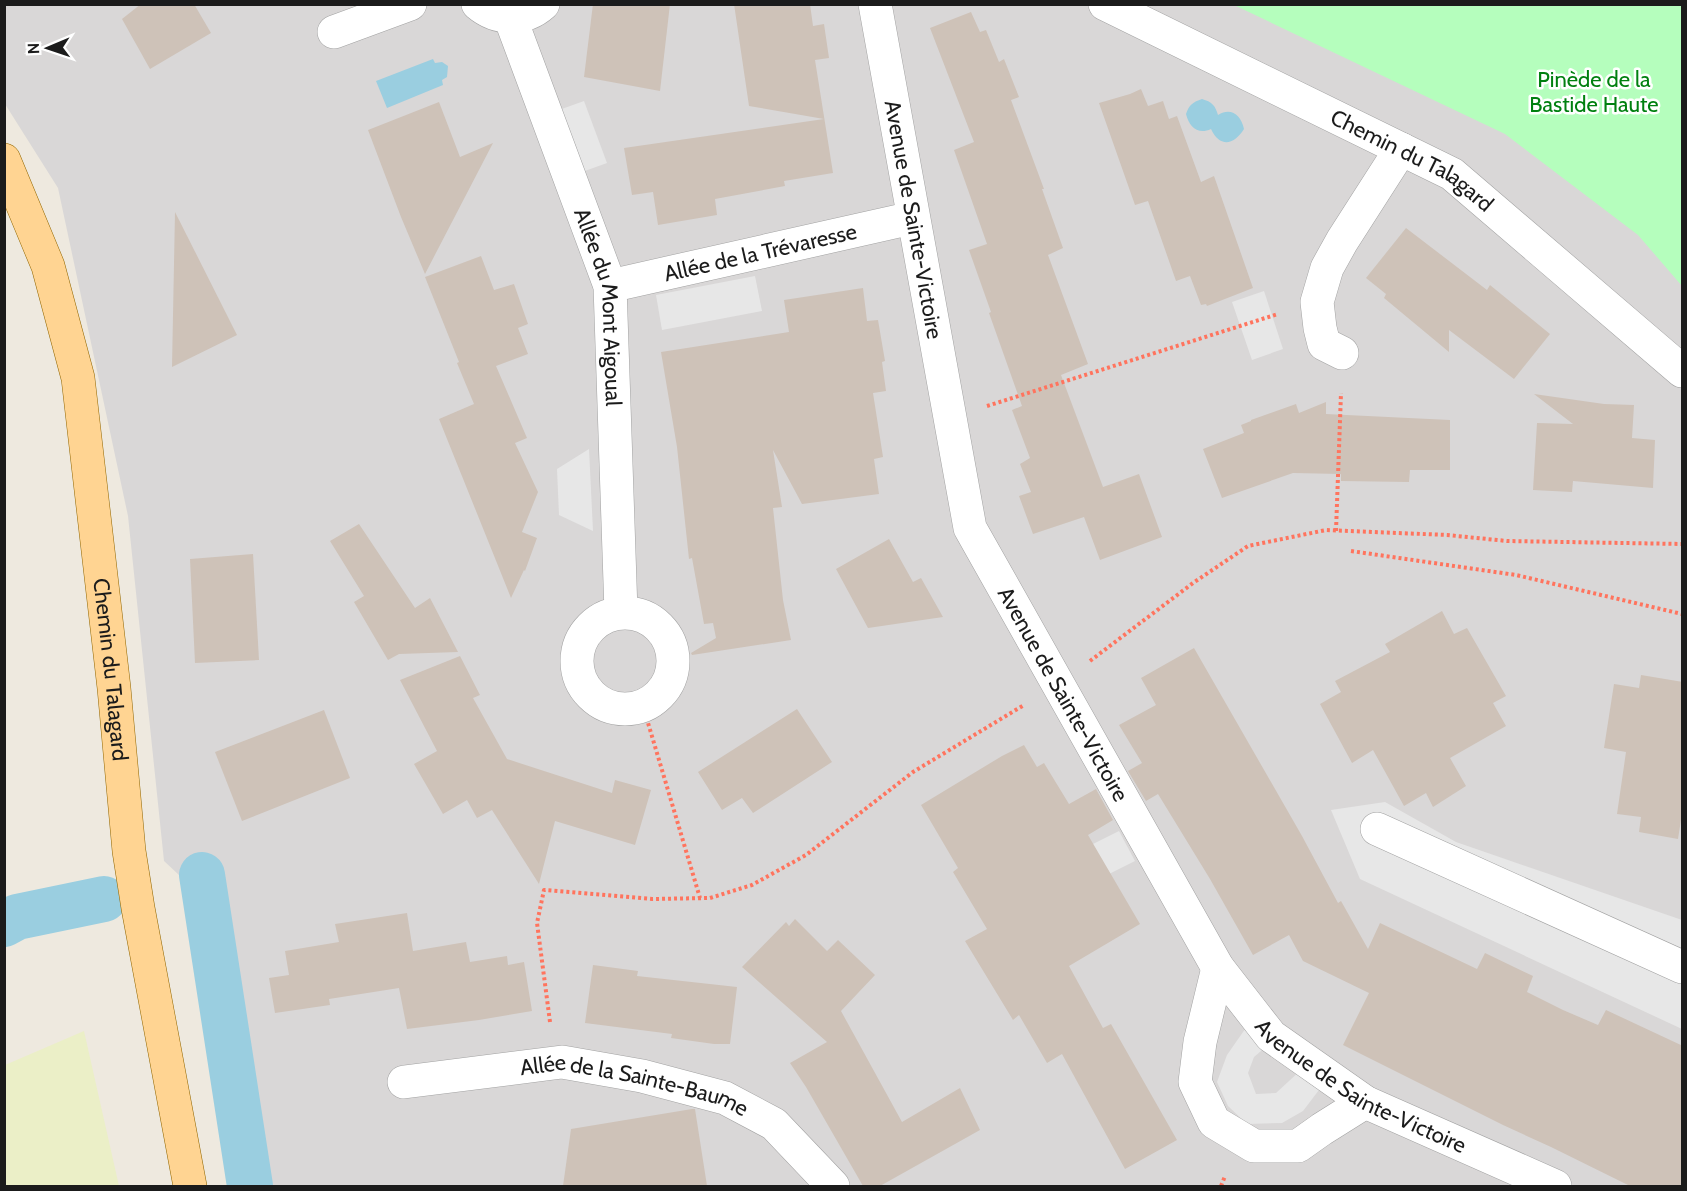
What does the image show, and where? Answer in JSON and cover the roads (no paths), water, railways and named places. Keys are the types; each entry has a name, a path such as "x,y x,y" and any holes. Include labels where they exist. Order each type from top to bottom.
{"main road":[{"name":"Chemin du Talagard","path":"4,160 48,266 78,378 114,688 129,851 190,1186"}],"street":[{"path":"334,32 410,4"},
{"path":"478,4 494,14 510,17 526,15 543,4"},
{"name":"Avenue de Sainte-Victoire","path":"875,4 970,528 1218,968 1271,1036 1365,1102 1555,1186"},
{"name":"Chemin du Talagard","path":"1105,4 1452,174 1683,371"},
{"name":"Allée du Mont Aigoual","path":"510,17 610,286 621,612"},
{"path":"1342,353 1324,344 1317,302 1327,268 1401,149"},
{"name":"Allée de la Trévaresse","path":"610,286 912,218"},
{"path":"621,612 636,613 651,619 662,629 670,642 674,657 673,672 666,687 656,698 643,706 628,710 612,708 597,700 585,688 578,673 577,656 581,640 591,626 604,617 621,612"},
{"path":"1377,829 1683,967"},
{"path":"1218,968 1200,1042 1196,1082 1214,1122 1254,1146 1298,1146 1365,1102"},
{"name":"Allée de la Sainte-Baume","path":"404,1082 562,1062 642,1076 725,1098 774,1124 833,1186"}],"water":[{"path":"433,59 435,63 442,62 448,66 447,77 442,80 443,85 387,108 376,81"},
{"path":"1202,99 1213,104 1218,115 1231,112 1238,116 1244,129 1236,138 1223,142 1211,129 1198,130 1189,123 1186,114 1188,108"}],"waterway":[{"path":"202,875 250,1186"},
{"path":"4,924 17,917 104,899"}],"park label":[{"name":"Pinède de la Bastide Haute","path":"1594,92"}]}
